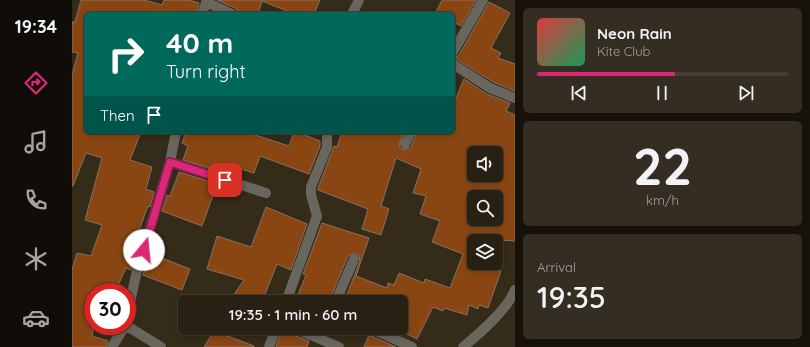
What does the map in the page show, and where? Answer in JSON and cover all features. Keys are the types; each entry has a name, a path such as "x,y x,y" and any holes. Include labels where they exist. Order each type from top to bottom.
{"street":[{"path":"353,12 359,0"},
{"path":"455,49 483,0"},
{"path":"203,12 207,1 228,12"},
{"path":"455,65 490,88 515,98"},
{"path":"134,283 170,162 176,134"},
{"path":"289,295 317,216 311,195 311,187 327,148 327,134"},
{"path":"405,144 410,134"},
{"path":"170,162 266,193"},
{"path":"339,295 354,259"},
{"path":"462,347 488,325 514,296"},
{"path":"136,332 161,347"},
{"path":"112,347 120,335"},
{"path":"269,347 273,335"},
{"path":"311,335 339,347"},
{"path":"385,335 412,347"}],"building":[{"path":"81,0 144,0 162,5 164,0 189,0 199,3 197,12 84,12 84,134 140,134 130,160 152,167 146,189 154,192 150,207 148,206 133,247 137,248 131,270 126,268 119,283 84,283 84,335 92,335 108,341 106,347 72,347 72,270 77,253 91,256 102,225 85,220 102,158 86,153 72,186 72,75 78,53 72,52 72,22 75,22"},
{"path":"217,0 320,0 315,12 287,12 262,1 259,12 241,12"},
{"path":"442,0 476,0 461,26 455,23 455,12 436,12"},
{"path":"489,2 510,13 491,48 501,53 498,58 515,64 515,91 493,82 455,58 459,55"},
{"path":"464,79 487,94 510,103 506,111 515,115 515,241 503,240 503,234 467,234 467,270 501,271 488,308 479,305 478,309 469,305 467,315 444,308 443,311 433,307 417,339 408,334 408,295 347,295 360,261 359,255 354,253 348,256 332,295 298,295 306,275 303,274 322,223 369,238 356,276 387,288 388,283 394,285 399,273 424,283 425,279 450,288 463,254 432,242 440,221 420,214 426,196 413,193 421,169 396,158 381,206 389,209 381,235 362,229 368,209 318,190 334,146 337,147 341,134 403,134 399,145 400,148 405,150 411,147 416,134 455,134 455,100"},
{"path":"185,134 252,134 289,146 293,134 302,134 320,141 320,146 309,174 260,156 254,173 225,164 222,172 183,160 188,146 182,143"},
{"path":"179,172 217,184 202,226 162,211 167,195 170,196"},
{"path":"266,207 307,224 291,270 277,264 265,295 234,295 244,280 207,269 217,236 251,247"},
{"path":"149,253 190,269 182,290 143,275"},
{"path":"212,335 225,335 254,346 254,347 204,347"},
{"path":"280,335 294,335 309,341 307,347 276,347"},
{"path":"369,335 396,347 364,347"}],"route":[{"path":"144,250 170,162 225,180"}]}
